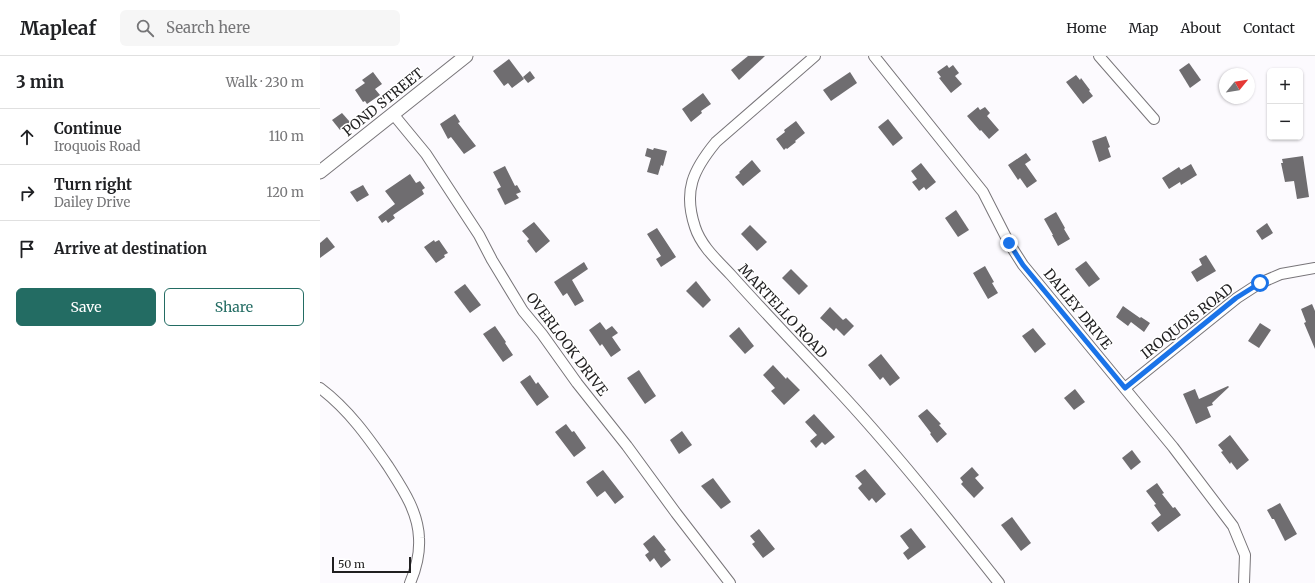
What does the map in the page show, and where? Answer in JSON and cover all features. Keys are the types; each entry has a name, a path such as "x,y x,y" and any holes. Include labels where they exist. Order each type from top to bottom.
{"main road":[{"name":"POND STREET","path":"320,172 466,56"}],"street":[{"name":"MARTELLO ROAD","path":"815,56 716,142 704,156 697,168 690,191 689,204 696,229 707,248 747,294 836,387 942,512 999,583"},
{"name":"DAILEY DRIVE","path":"874,56 983,192 1009,243 1023,265 1125,388 1233,526 1245,555 1246,570 1244,583"},
{"path":"1099,56 1154,119"},
{"name":"OVERLOOK DRIVE","path":"393,114 426,154 479,235 523,312 542,334 577,383 627,446 730,583"},
{"name":"IROQUOIS ROAD","path":"1125,388 1236,298 1260,283 1281,274 1315,268"},
{"path":"320,388 360,427 409,500 419,537 417,561 410,583"}],"building":[{"path":"748,56 765,56 739,80 731,70"},
{"path":"509,59 524,79 512,88 508,83 504,86 493,71"},
{"path":"1189,63 1201,80 1190,88 1179,70"},
{"path":"947,65 949,68 953,65 959,73 955,76 962,84 951,93 939,78 941,77 937,72"},
{"path":"530,71 535,78 528,83 523,77"},
{"path":"373,72 382,84 375,89 380,95 367,104 365,101 363,102 355,90 365,83 362,80"},
{"path":"850,72 857,83 831,101 823,90"},
{"path":"1076,75 1080,80 1081,78 1093,96 1083,104 1066,82"},
{"path":"703,93 711,104 701,111 702,113 691,122 682,109"},
{"path":"978,107 980,110 985,107 990,113 987,116 999,130 989,139 967,116"},
{"path":"342,113 350,122 340,130 332,120"},
{"path":"455,114 460,122 458,123 476,146 464,154 451,137 448,139 440,124"},
{"path":"888,119 903,138 893,146 878,127"},
{"path":"796,121 805,133 795,141 796,142 784,150 776,139 785,132 784,130"},
{"path":"1106,136 1110,147 1108,148 1111,157 1099,162 1092,141"},
{"path":"647,148 667,151 663,166 661,165 658,175 647,172 651,158 645,156"},
{"path":"1026,153 1031,160 1025,164 1037,181 1027,188 1020,178 1018,180 1008,165"},
{"path":"1303,156 1309,197 1297,199 1294,181 1285,182 1281,163 1283,163 1282,159"},
{"path":"752,160 761,171 743,186 735,177"},
{"path":"921,163 936,182 926,190 924,187 919,191 912,182 917,179 911,171"},
{"path":"1191,164 1197,175 1181,185 1180,182 1169,189 1162,178 1179,167 1181,170"},
{"path":"505,166 515,186 517,185 521,192 516,194 519,198 505,205 497,189 501,187 493,172"},
{"path":"410,174 416,183 420,181 425,188 422,190 424,194 393,215 395,218 388,223 386,220 382,223 378,217 395,204 385,191"},
{"path":"363,185 369,195 357,202 350,192"},
{"path":"956,210 969,230 958,237 945,218"},
{"path":"1056,212 1070,239 1058,246 1044,219"},
{"path":"534,222 550,241 536,253 527,241 529,239 522,231"},
{"path":"1267,223 1273,233 1262,240 1256,231"},
{"path":"750,225 767,242 757,251 741,234"},
{"path":"657,228 676,257 661,267 656,259 661,256 647,234"},
{"path":"327,237 335,247 320,258 320,243"},
{"path":"434,240 435,242 439,240 448,253 436,263 424,247"},
{"path":"1206,255 1216,271 1197,282 1191,272 1202,265 1199,259"},
{"path":"1086,261 1100,279 1089,287 1075,269"},
{"path":"584,262 588,269 572,280 584,301 575,306 567,293 563,296 554,282"},
{"path":"985,266 998,293 988,299 973,273"},
{"path":"791,269 808,286 799,295 782,278"},
{"path":"696,281 711,300 703,308 686,291"},
{"path":"465,284 481,305 470,313 454,292"},
{"path":"1312,304 1315,311 1315,349 1304,323 1306,322 1301,309"},
{"path":"1123,306 1150,323 1144,332 1131,322 1128,326 1116,317"},
{"path":"830,307 843,320 846,318 854,326 844,336 836,328 834,331 820,318"},
{"path":"600,322 606,330 612,326 618,333 612,337 621,350 611,357 602,344 600,346 589,330"},
{"path":"1260,323 1271,330 1259,348 1248,341"},
{"path":"495,326 513,355 503,362 483,334"},
{"path":"739,327 754,346 745,354 729,336"},
{"path":"1033,328 1046,344 1035,353 1022,336"},
{"path":"881,354 900,378 890,386 883,377 880,380 868,365"},
{"path":"773,365 786,379 787,377 800,390 784,405 771,391 775,388 763,375"},
{"path":"639,370 656,396 645,404 627,378"},
{"path":"530,375 536,384 538,382 549,397 537,406 520,382"},
{"path":"1228,386 1229,387 1212,403 1213,405 1207,407 1211,417 1196,424 1183,394 1195,389 1199,399"},
{"path":"1075,389 1085,402 1074,410 1064,398"},
{"path":"927,409 941,424 939,425 947,434 937,443 918,416"},
{"path":"814,414 835,437 825,445 822,442 816,448 810,441 817,435 805,422"},
{"path":"566,424 572,432 574,431 586,448 574,457 555,432"},
{"path":"682,431 692,445 679,454 670,440"},
{"path":"1230,435 1249,460 1237,470 1231,462 1230,464 1221,452 1223,451 1218,445"},
{"path":"1132,450 1141,462 1131,470 1122,458"},
{"path":"972,467 979,475 975,478 984,488 974,498 961,484 963,482 960,478"},
{"path":"865,469 886,494 876,503 872,498 869,501 858,488 862,484 855,476"},
{"path":"603,470 624,497 615,504 605,491 597,497 586,482"},
{"path":"713,478 731,502 721,509 701,486"},
{"path":"1157,483 1164,493 1162,494 1173,508 1175,507 1181,515 1158,532 1151,523 1161,515 1154,505 1156,504 1146,491"},
{"path":"1280,503 1297,534 1285,541 1274,519 1272,519 1267,510"},
{"path":"1012,517 1031,543 1021,551 1001,525"},
{"path":"911,528 926,547 908,560 903,553 909,548 900,536"},
{"path":"759,529 775,549 763,558 752,544 755,542 750,536"},
{"path":"654,535 666,550 664,551 671,560 661,568 654,558 650,562 645,555 649,552 643,544"}],"route":[{"path":"1009,243 1023,265 1125,388 1236,298 1260,283"}]}
